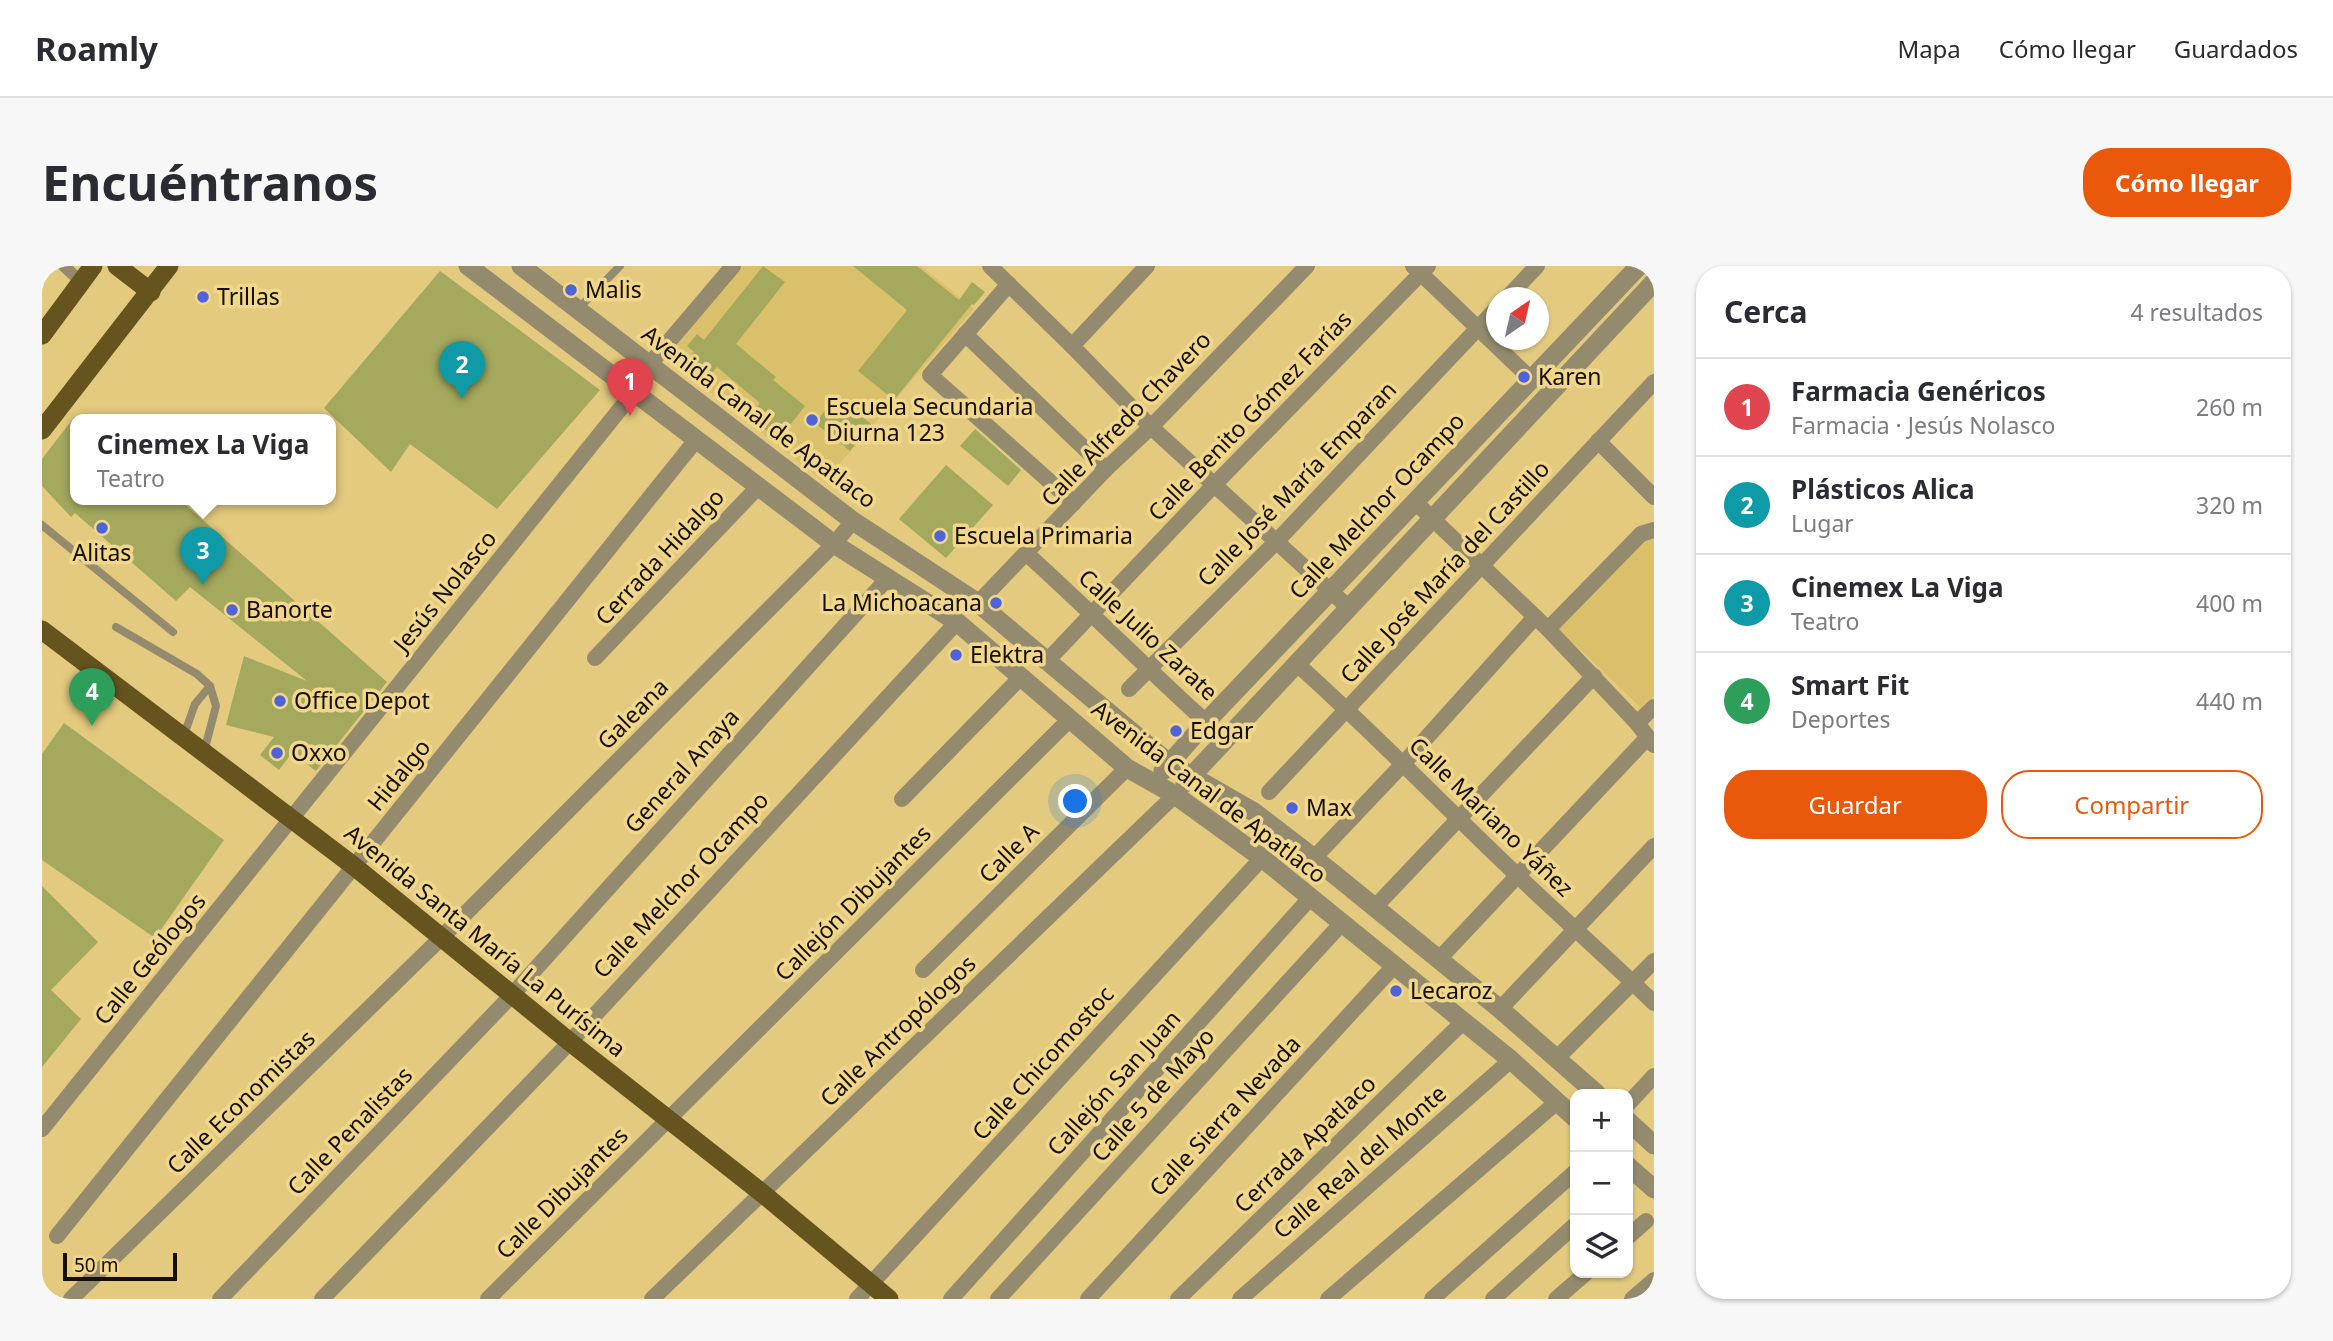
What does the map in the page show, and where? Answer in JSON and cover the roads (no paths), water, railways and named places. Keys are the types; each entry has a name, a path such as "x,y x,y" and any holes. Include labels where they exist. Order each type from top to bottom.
{"main road":[{"path":"42,335 93,266"},
{"path":"117,266 151,292"},
{"path":"42,430 169,266"},
{"name":"Avenida Santa María La Purísima","path":"42,630 204,754 293,818 762,1194 864,1292 889,1299"}],"street":[{"path":"64,266 82,282"},
{"path":"649,365 733,266"},
{"path":"1072,346 1147,266"},
{"name":"Calle Alfredo Chavero","path":"978,603 1307,266"},
{"path":"1517,287 1537,266"},
{"name":"Calle Melchor Ocampo","path":"1153,782 1206,722 1639,266"},
{"name":"Avenida Canal de Apatlaco","path":"473,267 633,393 834,544 957,622 1128,768 1175,795 1262,858 1464,1021 1570,1114"},
{"name":"Avenida Canal de Apatlaco","path":"531,269 578,310 853,521 978,603 1169,763 1254,812 1314,858 1500,1009 1591,1089"},
{"path":"1421,269 1478,329 1532,380"},
{"name":"Calle Benito Gómez Farías","path":"1048,660 1421,269"},
{"path":"1074,503 930,375 965,334 1001,273 1151,427 1348,607"},
{"name":"Calle Melchor Ocampo","path":"1175,795 1654,282"},
{"name":"Calle José María Emparan","path":"1129,689 1275,543 1486,320"},
{"path":"965,334 1106,469"},
{"name":"Calle José María del Castillo","path":"1269,792 1654,382"},
{"name":"Jesús Nolasco","path":"293,818 633,393"},
{"name":"Hidalgo","path":"57,1236 696,440"},
{"path":"1598,441 1654,496"},
{"name":"Cerrada Hidalgo","path":"595,658 758,487"},
{"path":"1415,502 1548,629 1637,723 1651,742 1517,875 1439,959"},
{"name":"Galeana","path":"442,937 834,544 853,521"},
{"path":"1548,629 1641,534 1654,530"},
{"name":"Calle Julio Zarate","path":"1027,554 1093,613 1148,669 1206,722"},
{"name":"General Anaya","path":"512,995 887,579"},
{"path":"1314,858 1535,617"},
{"name":"Calle Melchor Ocampo","path":"322,1299 570,1042 957,622"},
{"name":"Calle Mariano Yáñez","path":"1297,664 1654,1003"},
{"path":"1375,907 1594,676"},
{"path":"902,799 1021,677"},
{"path":"1637,723 1654,707"},
{"name":"Callejón Dibujantes","path":"668,1119 1070,719"},
{"name":"Calle A","path":"923,970 1128,768"},
{"name":"Calle Antropólogos","path":"652,1299 1175,795"},
{"name":"Calle Geólogos","path":"42,1129 293,818"},
{"path":"1500,1009 1654,846"},
{"name":"Calle Chicomostoc","path":"864,1292 1262,858"},
{"name":"Callejón San Juan","path":"951,1299 1311,898"},
{"name":"Calle 5 de Mayo","path":"998,1299 1342,923"},
{"name":"Calle Economistas","path":"71,1299 442,937"},
{"path":"1556,1059 1654,961"},
{"name":"Calle Sierra Nevada","path":"1088,1299 1395,965"},
{"name":"Calle Penalistas","path":"220,1299 512,995"},
{"name":"Cerrada Apatlaco","path":"1178,1299 1464,1021"},
{"name":"Calle Real del Monte","path":"1240,1299 1511,1060"},
{"path":"1633,1099 1654,1076"},
{"path":"1328,1299 1557,1102"},
{"name":"Calle Dibujantes","path":"488,1299 668,1119"},
{"path":"1633,1126 1654,1145"},
{"path":"1633,1173 1654,1189"},
{"path":"1432,1299 1570,1175"},
{"path":"1633,1233 1646,1221"},
{"path":"1493,1299 1570,1230"},
{"path":"1556,1299 1580,1278"},
{"path":"1632,1299 1654,1280"}],"lane":[{"path":"578,310 620,266"},
{"path":"42,525 173,632"},
{"path":"116,627 197,674 210,686 216,706 204,754"},
{"path":"183,738 195,704 210,686"}],"place":[{"name":"Malis","path":"571,290"},
{"name":"Trillas","path":"203,297"},
{"name":"Karen","path":"1524,377"},
{"name":"Plásticos Alica","path":"462,399"},
{"name":"Farmacia Genéricos","path":"630,416"},
{"name":"Escuela Secundaria Diurna 123","path":"812,420"},
{"name":"Alitas","path":"102,528"},
{"name":"Escuela Primaria","path":"940,536"},
{"name":"Cinemex La Viga","path":"203,585"},
{"name":"La Michoacana","path":"996,603"},
{"name":"Banorte","path":"232,610"},
{"name":"Elektra","path":"956,655"},
{"name":"Office Depot","path":"280,701"},
{"name":"Smart Fit","path":"92,726"},
{"name":"Edgar","path":"1176,731"},
{"name":"Oxxo","path":"277,753"},
{"name":"Max","path":"1292,808"},
{"name":"Lecaroz","path":"1396,991"}]}
